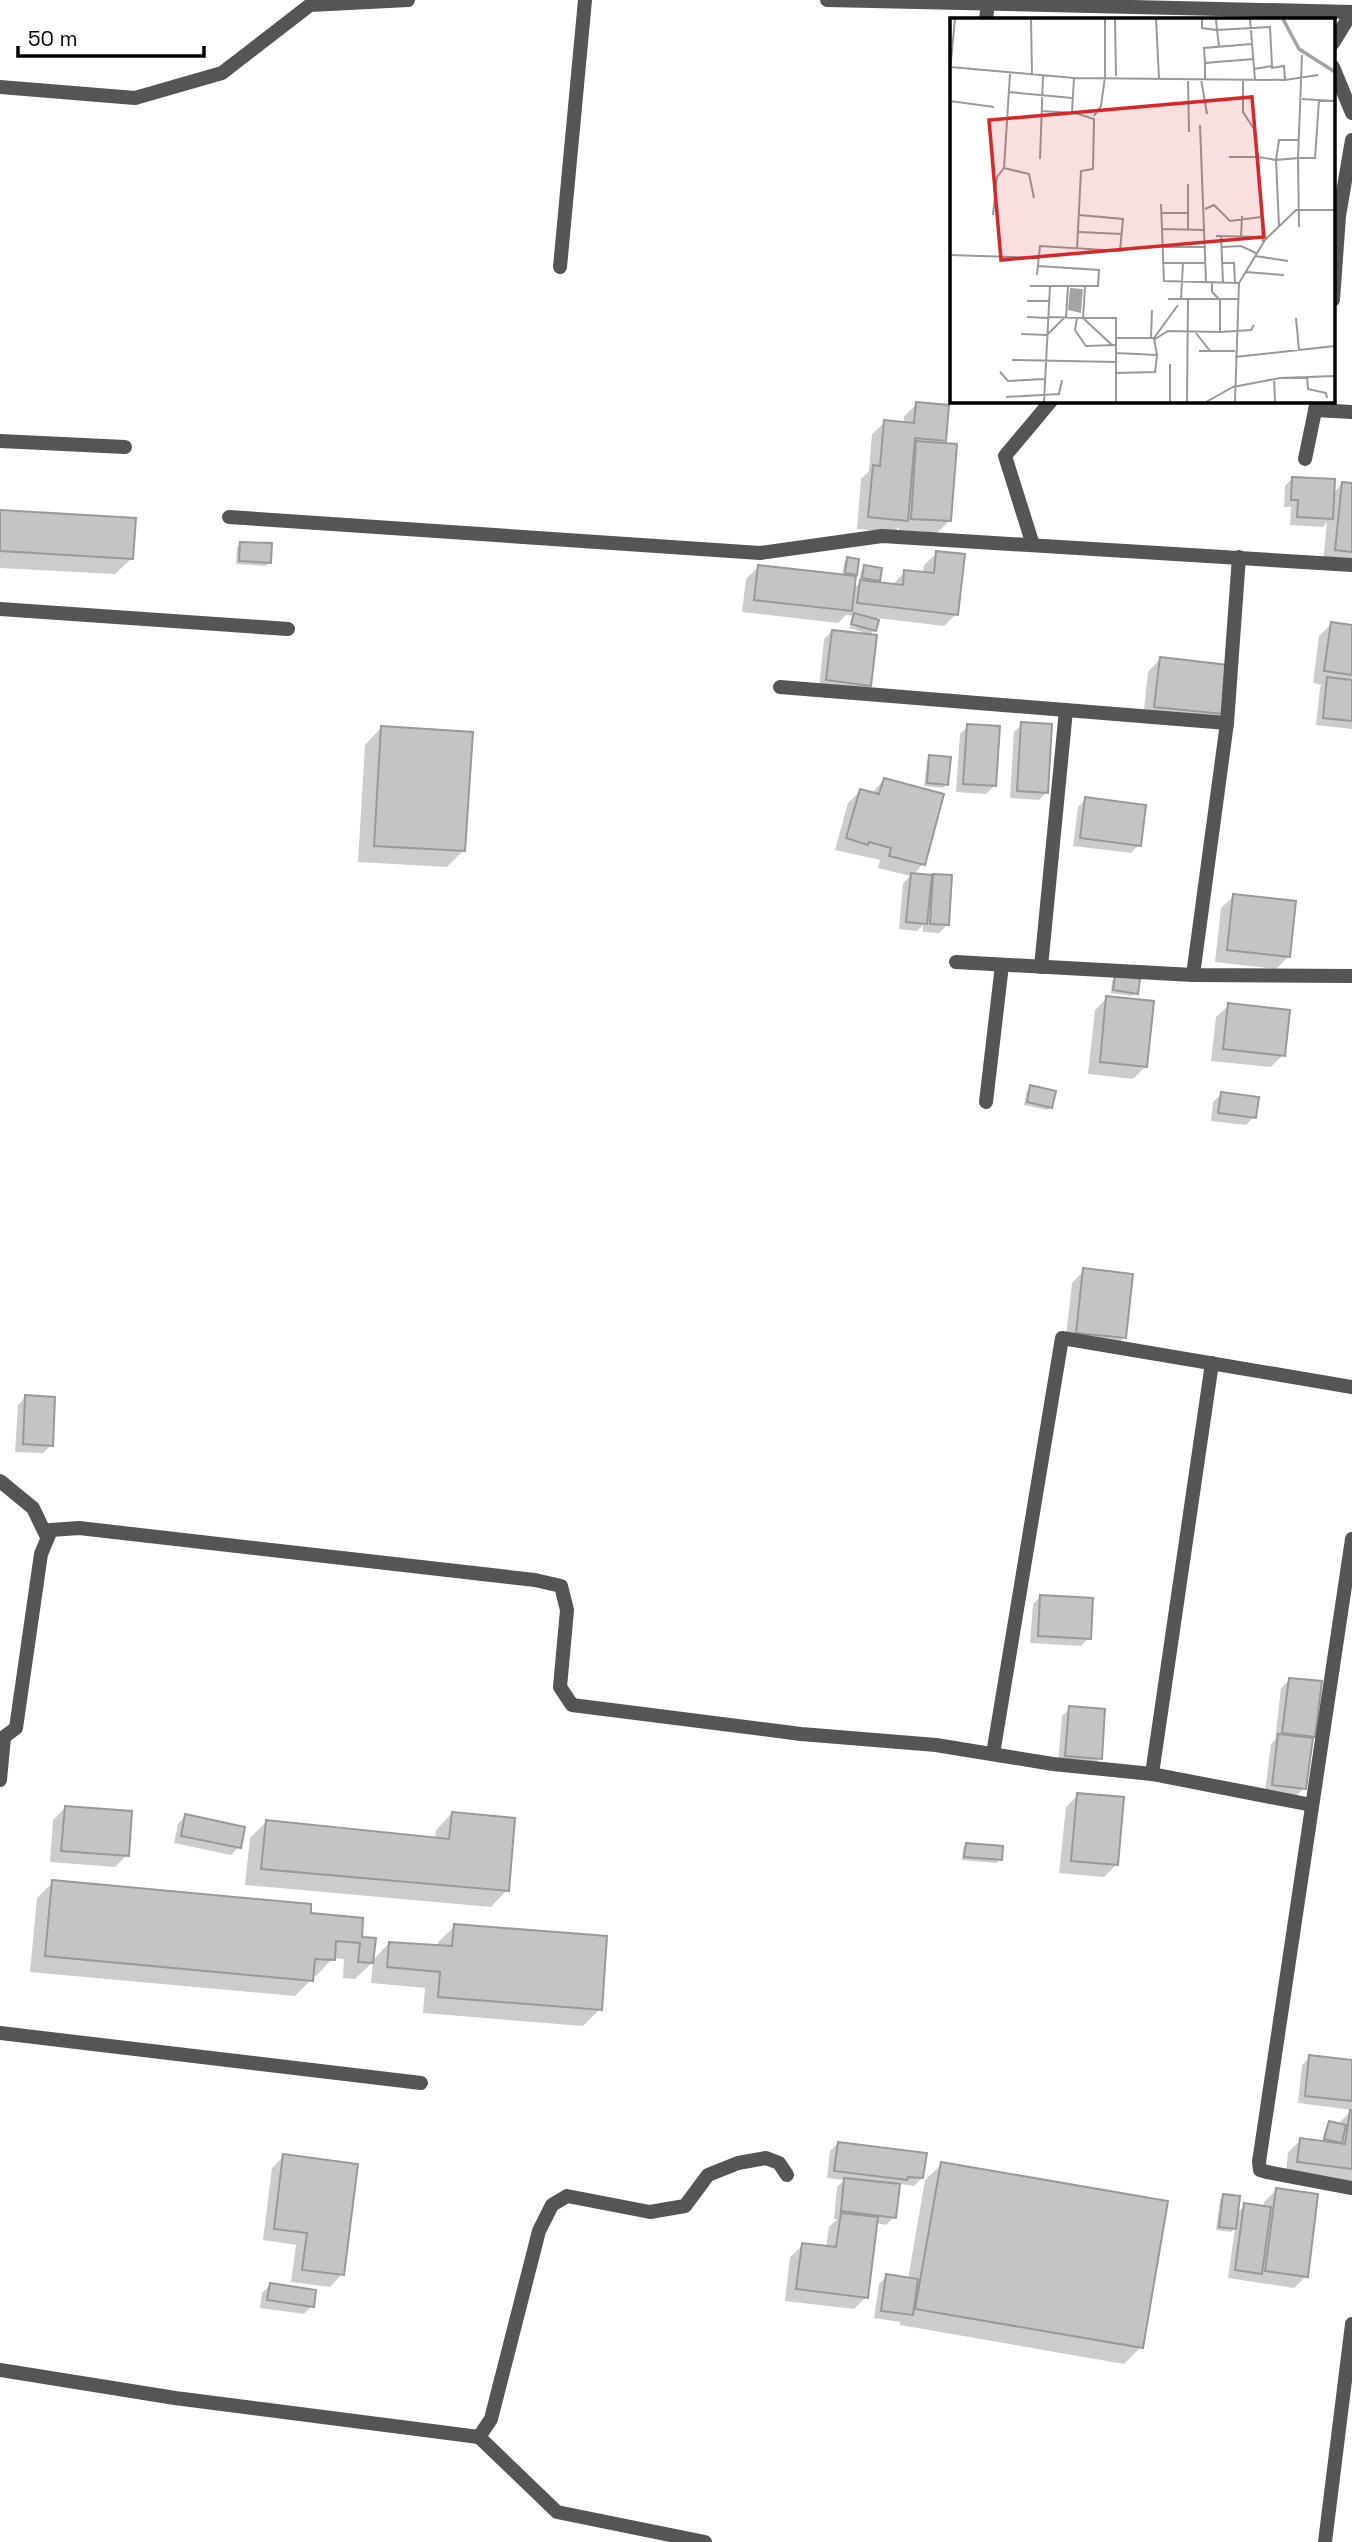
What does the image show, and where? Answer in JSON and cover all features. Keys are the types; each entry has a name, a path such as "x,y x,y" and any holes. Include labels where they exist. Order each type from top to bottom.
{"street":[{"path":"0,87 135,98 222,73 310,5 408,0"},
{"path":"560,267 585,0"},
{"path":"827,0 988,4 1158,14 1352,12"},
{"path":"986,18 988,4"},
{"path":"1334,41 1352,12"},
{"path":"1334,69 1352,113"},
{"path":"1334,290 1352,140"},
{"path":"1033,545 1005,456 1050,402"},
{"path":"1305,459 1316,405 1352,412"},
{"path":"0,441 125,447"},
{"path":"229,517 760,553 882,536 1352,565"},
{"path":"1193,975 1227,723 1239,557"},
{"path":"0,609 288,629"},
{"path":"780,687 1227,723"},
{"path":"1041,967 1066,710"},
{"path":"956,962 1193,975 1352,975"},
{"path":"986,1102 1002,965"},
{"path":"993,1754 1062,1338 1352,1387"},
{"path":"1152,1774 1212,1363"},
{"path":"0,1481 33,1508 46,1535 51,1531 79,1528 535,1580 561,1586 567,1610 560,1687 572,1704 801,1734 936,1745 1053,1764 1152,1774 1312,1805"},
{"path":"0,1780 2,1739 16,1728 41,1554 51,1531"},
{"path":"1352,1539 1259,2162 1260,2170 1267,2172 1352,2188"},
{"path":"0,2033 421,2083"},
{"path":"479,2437 491,2418 539,2231 552,2205 567,2196 650,2212 685,2206 708,2175 738,2163 766,2158 779,2163 788,2175"},
{"path":"1325,2542 1352,2324"},
{"path":"0,2370 175,2398 479,2437 556,2512 705,2542"}],"building":[{"path":"916,402 949,405 946,441 915,438 908,521 868,517 873,465 880,466 884,420 914,423"},
{"path":"916,441 957,444 951,521 911,519"},
{"path":"1292,477 1335,479 1333,519 1297,517 1298,500 1291,500"},
{"path":"1342,482 1352,483 1352,552 1335,550"},
{"path":"0,510 136,518 133,559 0,551"},
{"path":"240,542 272,543 271,563 239,561"},
{"path":"936,551 965,554 958,615 857,603 860,580 903,585 904,570 934,573"},
{"path":"847,557 859,559 857,575 845,573"},
{"path":"758,565 856,576 852,611 754,600"},
{"path":"864,565 882,568 880,581 862,578"},
{"path":"854,613 879,620 876,631 851,624"},
{"path":"1331,622 1352,625 1352,675 1324,671"},
{"path":"832,630 877,635 871,686 826,680"},
{"path":"1160,657 1228,665 1223,714 1154,707"},
{"path":"1327,677 1352,680 1352,721 1323,718"},
{"path":"1021,722 1052,724 1048,793 1017,791"},
{"path":"967,724 1000,726 996,786 963,784"},
{"path":"381,726 473,732 465,851 374,846"},
{"path":"929,755 951,757 948,785 927,783"},
{"path":"884,778 944,794 925,865 889,856 891,848 846,838 860,789 879,794"},
{"path":"1085,797 1146,805 1141,846 1080,838"},
{"path":"911,873 932,875 927,924 906,922"},
{"path":"933,874 952,875 949,925 930,924"},
{"path":"1233,894 1296,901 1290,957 1227,950"},
{"path":"1115,975 1140,979 1138,994 1113,990"},
{"path":"1106,996 1154,1001 1147,1067 1100,1062"},
{"path":"1228,1003 1290,1010 1285,1056 1223,1049"},
{"path":"1030,1085 1056,1091 1052,1108 1027,1102"},
{"path":"1221,1092 1259,1097 1256,1118 1218,1113"},
{"path":"1083,1268 1133,1274 1126,1338 1076,1333"},
{"path":"25,1395 55,1397 53,1446 23,1444"},
{"path":"1040,1595 1093,1598 1091,1639 1038,1636"},
{"path":"1289,1678 1322,1681 1315,1737 1282,1733"},
{"path":"1069,1706 1105,1709 1102,1759 1065,1756"},
{"path":"1278,1734 1313,1738 1306,1789 1272,1785"},
{"path":"1077,1793 1124,1797 1118,1865 1071,1861"},
{"path":"65,1806 132,1811 129,1856 61,1851"},
{"path":"452,1812 515,1818 509,1891 261,1869 266,1820 449,1839"},
{"path":"185,1814 245,1827 241,1848 181,1836"},
{"path":"966,1843 1003,1846 1002,1860 964,1857"},
{"path":"52,1880 311,1904 311,1913 363,1918 362,1937 376,1938 373,1963 358,1962 360,1943 336,1941 335,1960 315,1959 313,1981 45,1956"},
{"path":"454,1924 607,1936 602,2010 438,1997 440,1972 387,1967 389,1942 452,1946"},
{"path":"1309,2055 1352,2060 1352,2101 1305,2096"},
{"path":"1350,2110 1352,2169 1297,2162 1300,2138 1345,2144"},
{"path":"1329,2121 1346,2125 1342,2143 1324,2139"},
{"path":"838,2142 927,2153 923,2178 908,2177 907,2180 834,2171"},
{"path":"283,2154 358,2164 344,2275 302,2270 307,2233 274,2229"},
{"path":"941,2162 1168,2201 1143,2348 915,2309"},
{"path":"844,2178 900,2184 896,2218 841,2211"},
{"path":"1276,2188 1318,2194 1308,2277 1265,2271"},
{"path":"1223,2194 1240,2196 1236,2229 1219,2227"},
{"path":"1244,2203 1271,2207 1262,2274 1235,2270"},
{"path":"841,2213 878,2217 868,2298 796,2289 802,2243 836,2247"},
{"path":"886,2274 918,2279 913,2315 881,2311"},
{"path":"270,2283 316,2290 314,2307 267,2300"}]}
